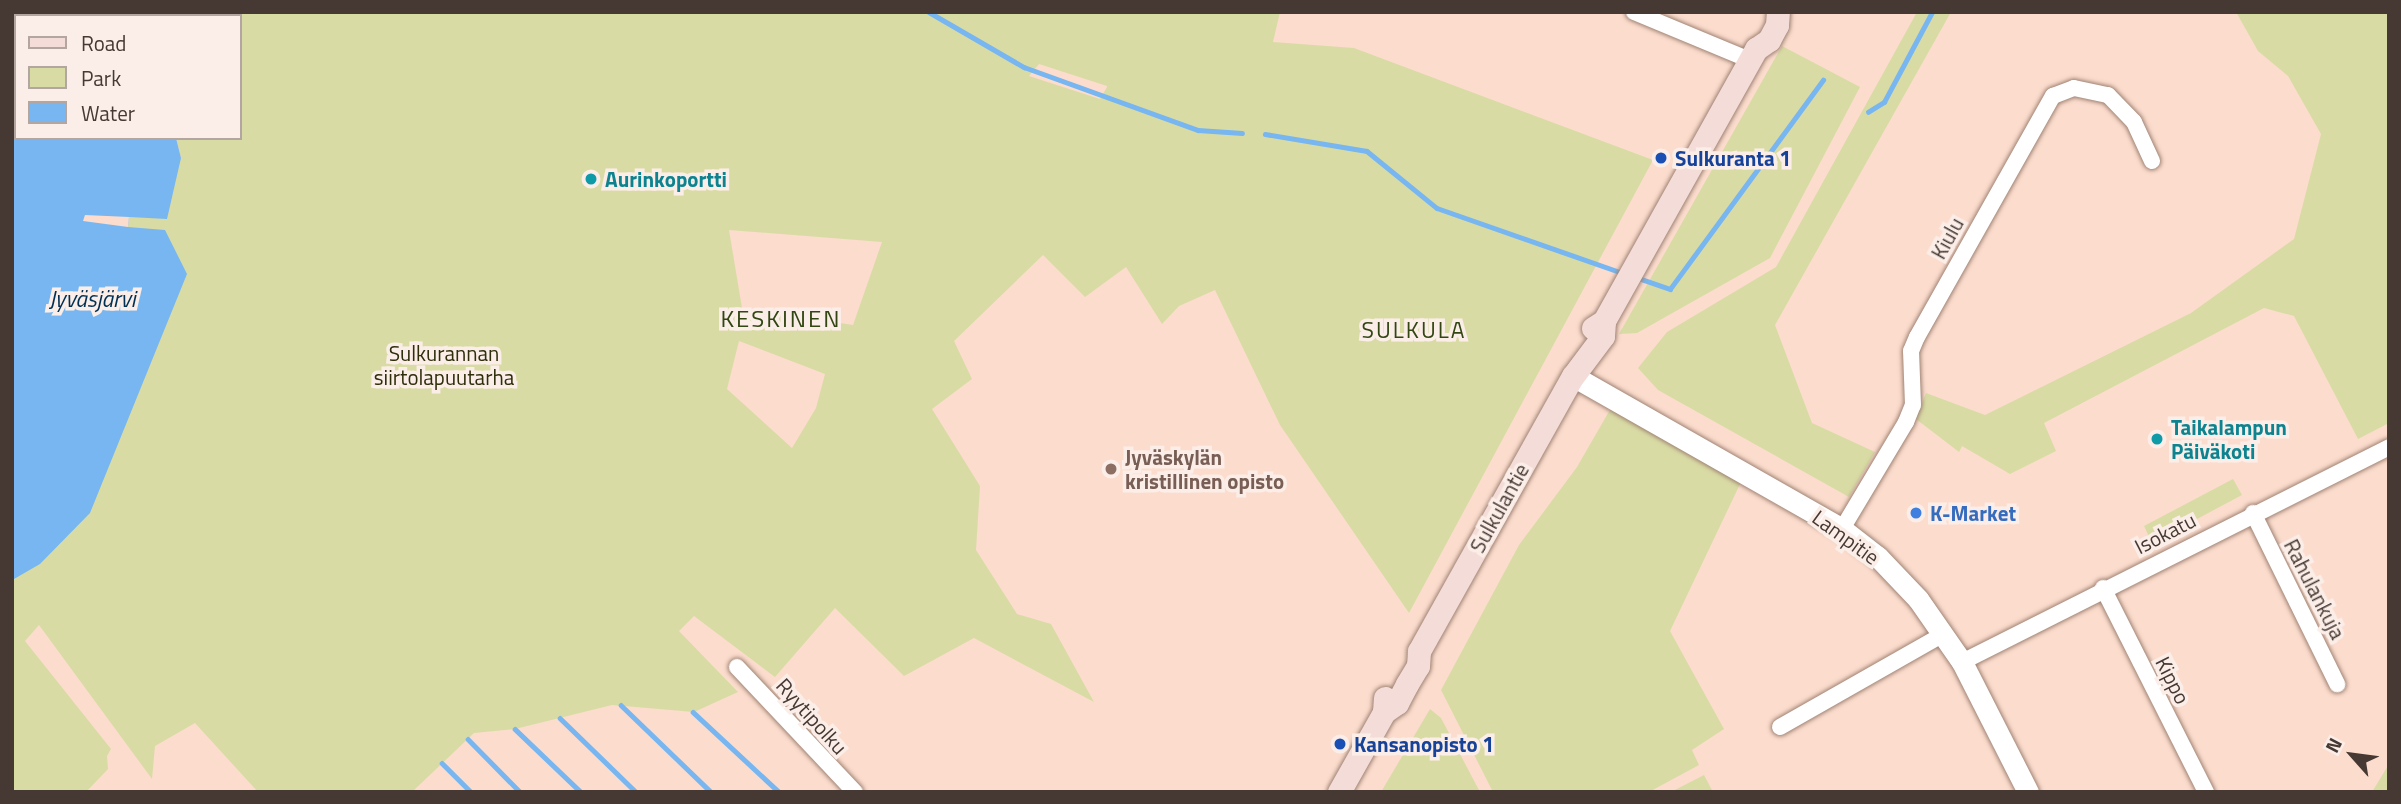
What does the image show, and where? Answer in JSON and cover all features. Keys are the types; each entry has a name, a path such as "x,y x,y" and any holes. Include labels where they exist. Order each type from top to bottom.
{"main road":[{"name":"Sulkulantie","path":"1339,792 1384,712 1385,696 1406,659 1419,651 1576,371 1597,348 1604,321 1753,54 1757,33 1776,12"}],"street":[{"path":"1634,12 1753,54"},
{"name":"Kiulu","path":"1842,529 1906,422 1913,405 1910,351 2053,96 2074,88 2108,95 2126,109 2145,139 2152,161"},
{"name":"Lampitie","path":"1576,371 1842,529 1918,599 1962,662 2028,792"},
{"name":"Isokatu","path":"1962,662 2103,588 2389,447"},
{"name":"Rahulankuja","path":"2253,513 2337,684"},
{"name":"Kippo","path":"2103,588 2206,792"},
{"path":"1780,727 1944,634"},
{"name":"Ryytipolku","path":"737,667 855,792"}],"green space":[{"name":"Sulkurannan siirtolapuutarha","path":"12,12 1280,12 1273,42 1354,48 1653,160 1409,613 1280,425 1215,290 1179,306 1162,324 1126,267 1085,297 1043,255 954,341 972,379 932,409 980,486 976,550 1017,614 1051,624 1094,702 974,638 904,676 835,608 775,677 694,616 679,631 738,692 694,712 612,705 515,729 474,733 412,792 258,792 195,723 155,746 152,779 39,625 25,641 111,749 107,756 108,769 86,792 12,792 12,281 128,226 129,217 181,158 176,140 242,140 242,14","holes":["1039,64 1107,86 1100,99 1029,76","729,230 882,242 853,325 742,308","739,341 825,374 816,408 792,448 727,389"]},
{"path":"1917,12 1951,12 1775,325 1812,423 1875,452 1849,497 1658,390 1638,368 1667,332 1776,267"},
{"path":"2236,12 2389,12 2389,423 2358,439 2294,316 2264,308 2044,423 2056,451 2010,474 1962,446 1959,452 1916,419 1926,393 1985,415 2191,313 2294,239 2321,134 2288,76 2258,51"},
{"path":"1782,46 1860,87 1770,258 1637,333 1619,334"},
{"path":"1611,408 1741,482 1670,631 1724,729 1692,750 1699,765 1649,792 1493,792 1441,690 1519,545 1577,467"},
{"path":"2233,479 2242,495 2152,543 2144,526"},
{"path":"1430,709 1441,718 1480,792 1381,792"},
{"path":"2389,764 2389,792 2372,792"},
{"path":"1704,775 1713,792 1671,792"}],"water":[{"name":"Jyväsjärvi","path":"12,12 164,12 14,14 14,140 176,140 181,158 167,219 129,217 128,227 165,230 187,274 90,513 40,564 14,579"}],"pier":[{"path":"85,215 129,217 128,227 83,221"}],"waterway":[{"path":"929,12 1024,67 1198,130 1242,133"},
{"path":"1868,112 1884,102 1932,12"},
{"path":"1638,278 1670,289 1823,80"},
{"path":"1265,134 1367,151 1437,208 1623,273"},
{"path":"621,705 711,792"},
{"path":"693,712 779,792"},
{"path":"560,718 636,792"},
{"path":"515,729 581,792"},
{"path":"468,739 520,792"},
{"path":"442,763 471,792"}],"place":[{"name":"Sulkuranta 1","path":"1661,158"},
{"name":"Aurinkoportti","path":"591,179"},
{"name":"Taikalampun Päiväkoti","path":"2157,439"},
{"name":"Jyväskylän kristillinen opisto","path":"1111,469"},
{"name":"K-Market","path":"1916,513"},
{"name":"Kansanopisto 1","path":"1340,744"}],"district":[{"name":"KESKINEN","path":"781,319"},
{"name":"SULKULA","path":"1414,330"}]}
